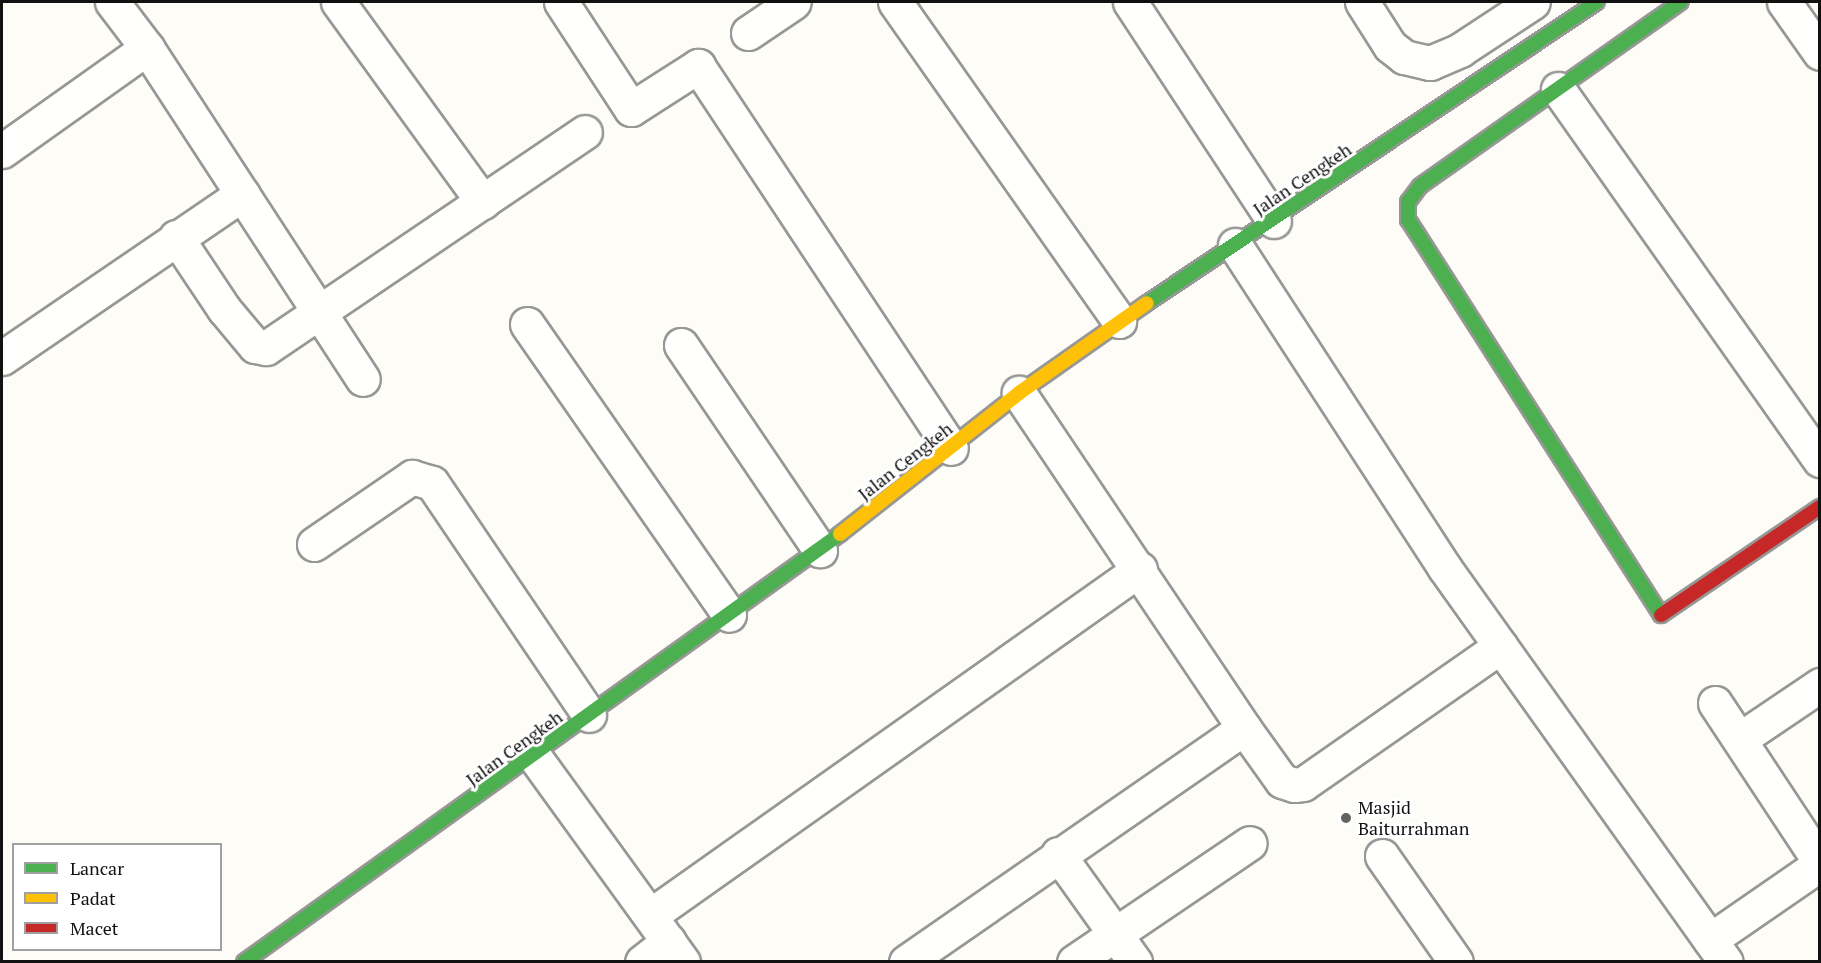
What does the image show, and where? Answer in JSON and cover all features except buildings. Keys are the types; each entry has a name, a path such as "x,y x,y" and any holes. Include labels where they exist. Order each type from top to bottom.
{"street":[{"path":"112,2 147,48 363,379"},
{"path":"338,2 483,202"},
{"path":"561,2 631,109 698,66 951,447"},
{"path":"748,33 794,2"},
{"path":"895,2 1119,321"},
{"path":"1130,2 1274,222"},
{"path":"1362,2 1390,46 1404,57 1430,63 1460,50 1533,2"},
{"name":"Jalan Cengkeh","path":"255,959 589,714 820,550 1019,393 1119,321 1274,222 1597,2"},
{"path":"1681,2 1420,186 1408,202 1408,220 1662,617 1820,507"},
{"path":"1784,2 1820,52"},
{"path":"2,151 147,48"},
{"path":"1558,90 1820,460"},
{"path":"176,237 224,309 255,346 272,345 585,132"},
{"path":"2,358 242,194"},
{"path":"1235,245 1382,475 1718,951 1820,863 1715,703"},
{"path":"527,324 729,615"},
{"path":"681,345 820,550"},
{"path":"1019,393 1140,569 1244,728 1282,781 1289,785 1303,784 1501,646"},
{"path":"314,544 412,477 432,483 589,714"},
{"path":"642,962 668,939 1140,569"},
{"path":"1740,739 1820,685"},
{"path":"906,962 1058,854 1244,728"},
{"path":"534,756 668,939"},
{"path":"1074,962 1250,843"},
{"path":"1058,854 1135,962"},
{"path":"1382,856 1456,962"}],"traffic: fast":[{"path":"1147,303 1597,2"},
{"path":"1661,615 1408,220 1408,202 1420,186 1681,2"},
{"path":"244,962 840,534"}],"traffic: slow":[{"path":"840,534 1019,393 1147,303"}],"traffic: jam":[{"path":"1661,615 1820,507"}],"place":[{"name":"Masjid Baiturrahman","path":"1346,818"}]}
